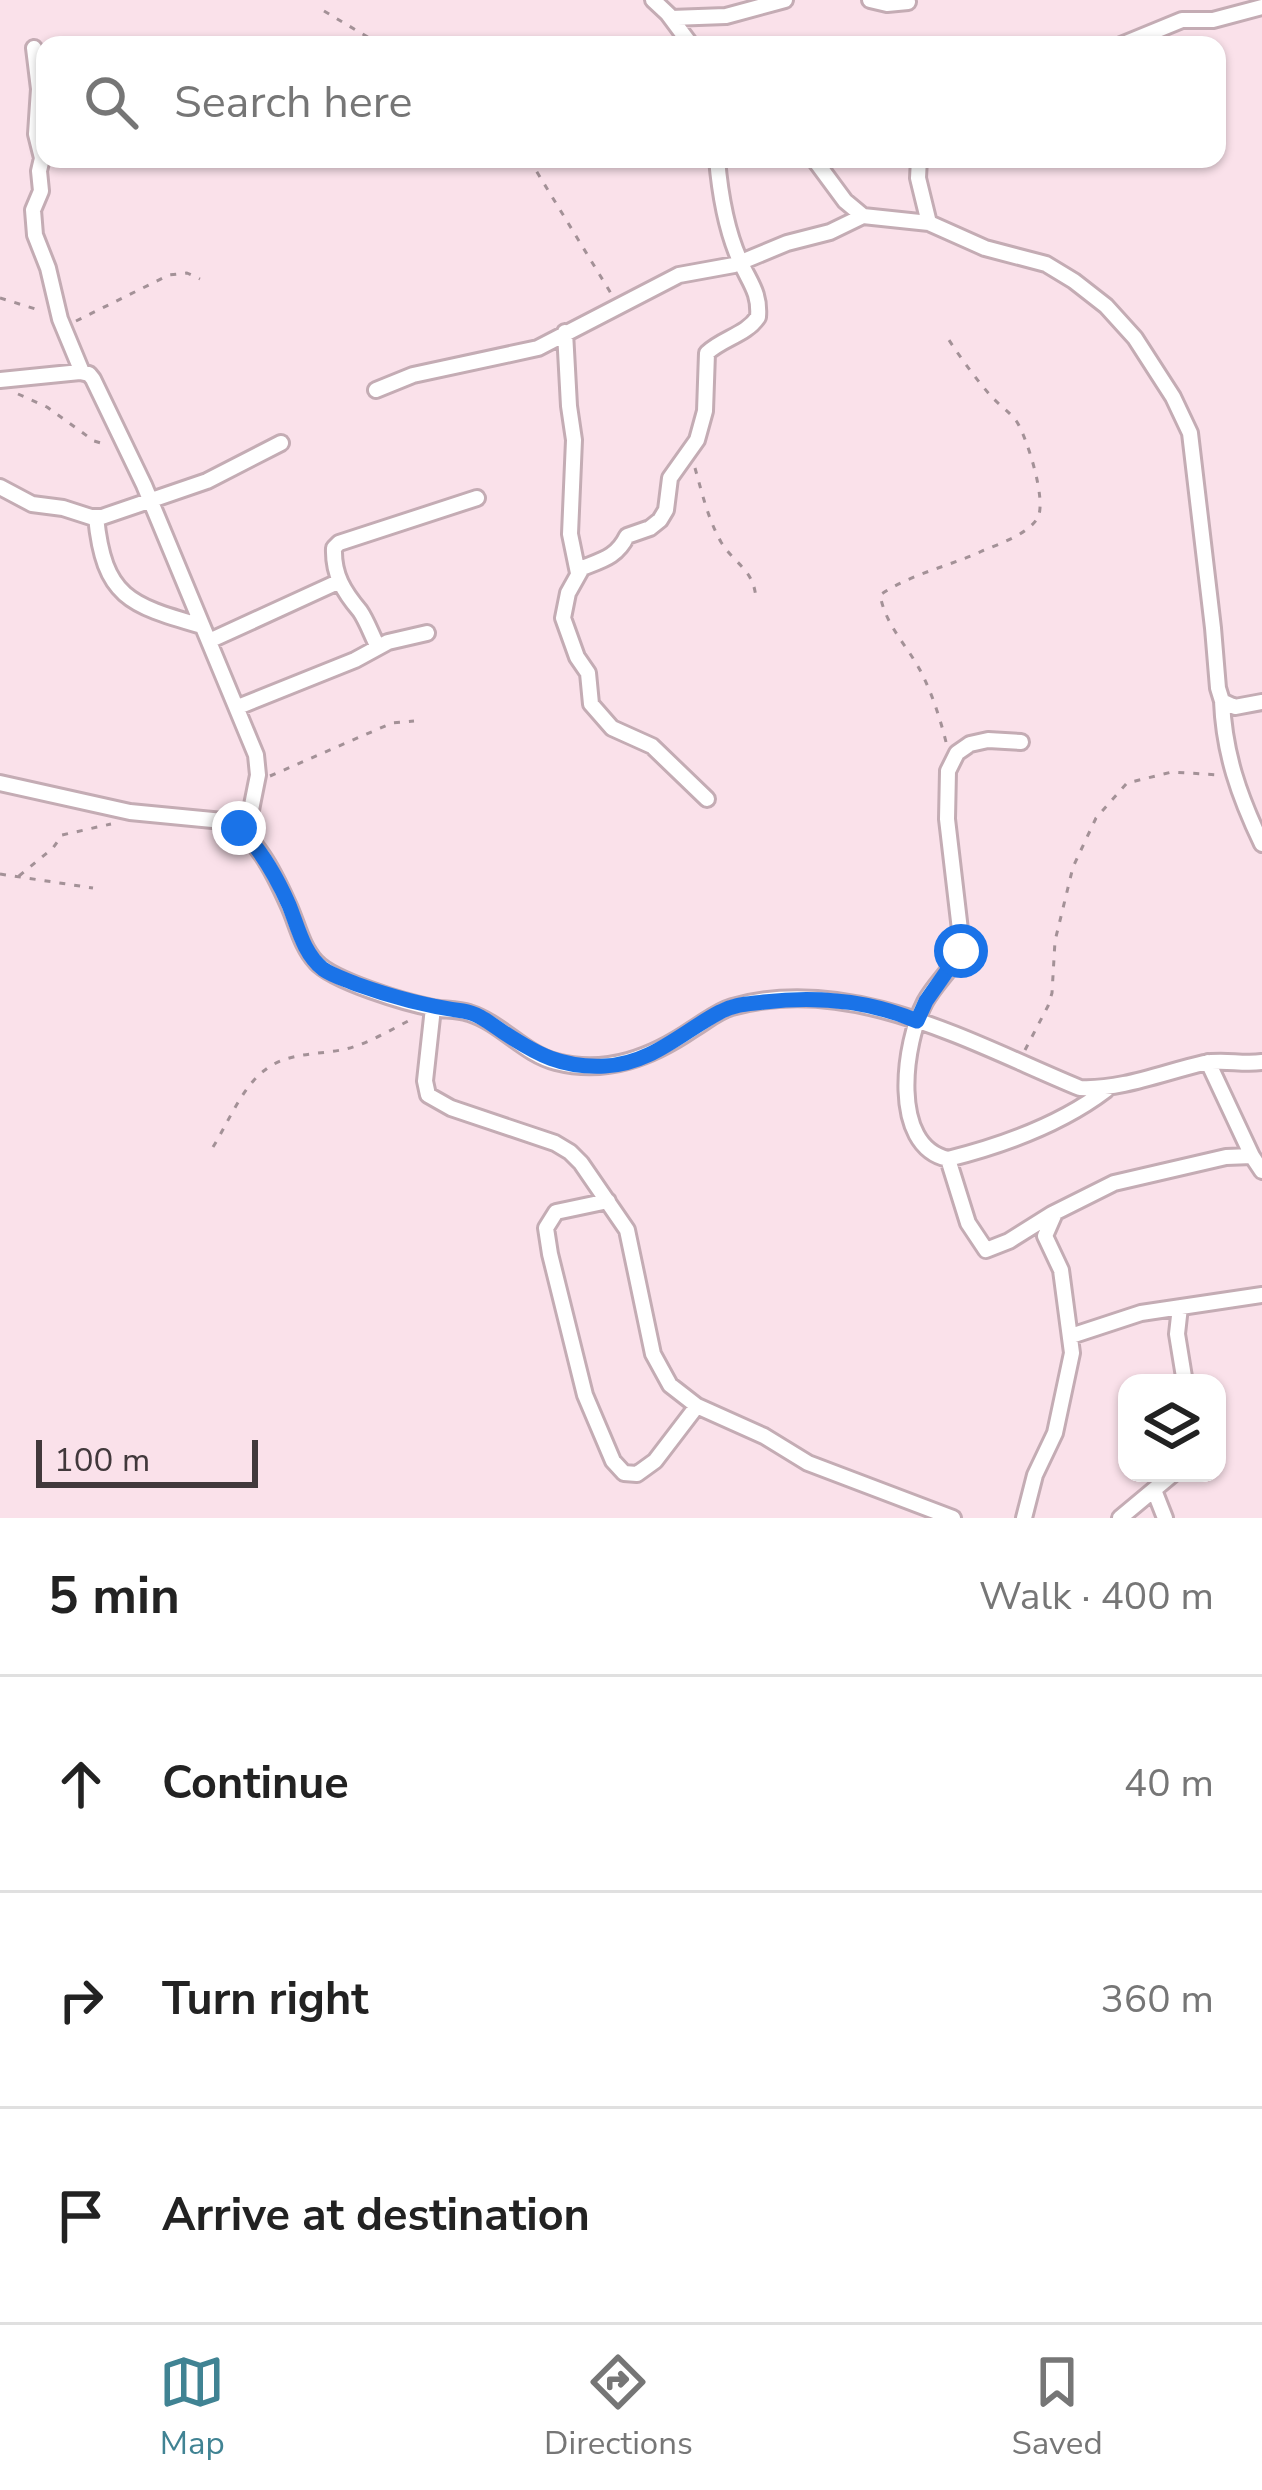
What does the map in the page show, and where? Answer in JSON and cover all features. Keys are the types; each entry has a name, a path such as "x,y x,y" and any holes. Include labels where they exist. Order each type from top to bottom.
{"street":[{"path":"653,0 685,36"},
{"path":"671,17 725,16 749,5 785,0"},
{"path":"870,0 908,2"},
{"path":"1143,36 1182,20 1213,20 1262,7"},
{"path":"34,48 36,64"},
{"path":"40,168 40,190 33,210 35,235 62,323 82,372 93,380 151,501 256,754 258,781 250,815 253,842"},
{"path":"706,799 652,746 612,728 592,704 588,673 563,618 568,592 583,567 615,554 627,536 656,525 665,510 670,478 701,430 707,353 756,322 756,288 740,262 723,206 719,168"},
{"path":"821,168 863,216"},
{"path":"919,168 929,223"},
{"path":"376,390 437,369 525,352 679,274 740,262 863,216 929,223 966,242 1046,264 1123,323 1159,372 1190,433 1223,733 1243,804 1262,844"},
{"path":"565,332 574,440 570,534 578,573"},
{"path":"4,384 82,372"},
{"path":"0,487 32,504 96,517 228,472 281,443"},
{"path":"378,647 340,581 334,550 339,543 477,498"},
{"path":"96,517 102,559 123,592 152,612 206,633 340,581"},
{"path":"238,706 378,647 427,633"},
{"path":"1222,701 1235,707 1262,702"},
{"path":"1021,742 970,744 959,750 946,778 962,947 917,1021 910,1055 910,1124 931,1152 948,1159 989,1149 1054,1121 1112,1086"},
{"path":"0,783 130,812 223,820 239,828 253,842 310,956 321,967 432,1008 472,1013 555,1062 599,1066 644,1057 724,1010 806,998 890,1010 1080,1088 1112,1086 1208,1062 1262,1062"},
{"path":"432,1008 425,1081 430,1098 563,1147 575,1157 629,1236 647,1328 659,1370 670,1385 697,1406 819,1468 953,1518"},
{"path":"1208,1062 1262,1171"},
{"path":"948,1159 968,1223 983,1249 1009,1241 1114,1184 1226,1157 1252,1156"},
{"path":"608,1201 556,1212 547,1228 585,1395 600,1435 617,1466 624,1473 637,1474 655,1461 697,1406"},
{"path":"1024,1518 1035,1475 1055,1433 1072,1357 1061,1270 1045,1236 1054,1213"},
{"path":"1071,1336 1141,1313 1262,1295"},
{"path":"1180,1307 1177,1334 1184,1374"},
{"path":"1120,1518 1163,1482"},
{"path":"1154,1490 1165,1518"}],"path":[{"path":"324,11 366,36"},
{"path":"534,168 619,307"},
{"path":"0,298 38,309 62,323 169,275 187,273 200,278"},
{"path":"947,337 1019,426 1039,485 1040,503 1036,522 1010,538 944,563 880,595 899,643 921,672 952,761"},
{"path":"4,384 94,441 127,451"},
{"path":"686,458 694,466 722,544 752,577 756,599"},
{"path":"258,781 392,723 413,721"},
{"path":"1017,1062 1048,1006 1054,940 1073,867 1096,818 1126,783 1172,772 1233,775"},
{"path":"19,876 62,835 113,824"},
{"path":"0,874 93,888"},
{"path":"213,1147 251,1085 271,1065 368,1042 432,1008"}],"route":[{"path":"239,828 268,867 310,956 328,973 431,1008 472,1013 558,1063 599,1066 636,1060 724,1010 747,1004 844,1000 917,1021 961,951"}]}
